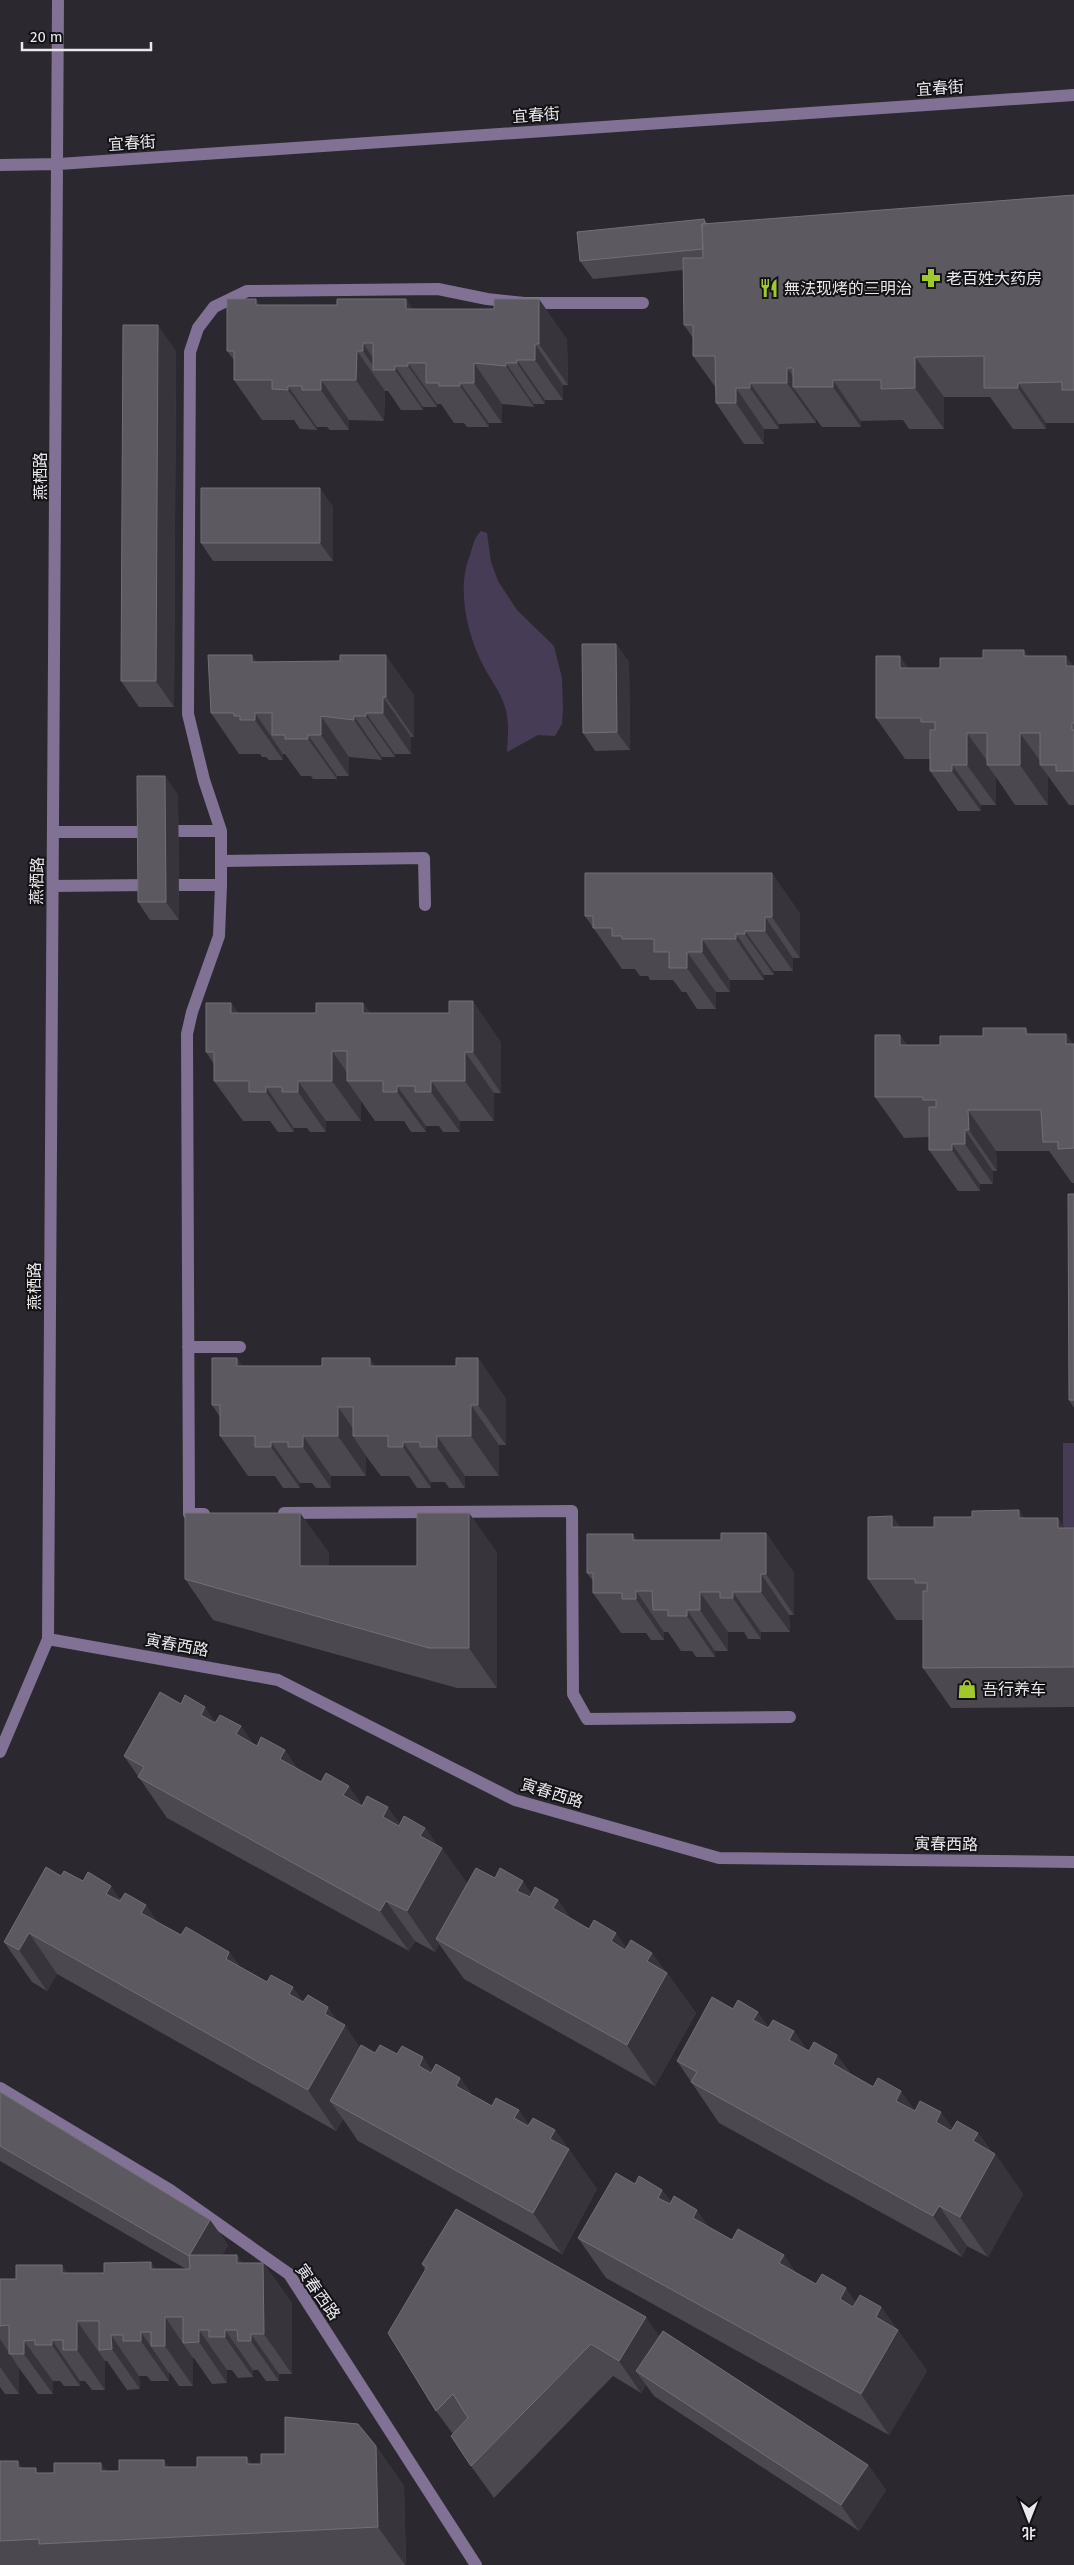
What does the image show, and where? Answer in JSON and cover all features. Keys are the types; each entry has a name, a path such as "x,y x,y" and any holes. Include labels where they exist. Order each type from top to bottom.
{"street":[{"name":"燕栖路","path":"0,1752 48,1639 59,164 58,0"},
{"name":"宜春街","path":"0,165 59,164 1074,95"},
{"path":"218,1514 189,1514 187,1034 192,1012 220,936 221,885 221,831 204,780 188,714 190,352 198,328 214,307 247,291 438,289 487,299 524,303 643,303"},
{"path":"178,831 221,831"},
{"path":"54,832 149,832"},
{"path":"221,861 424,858 425,905"},
{"path":"53,886 150,885"},
{"path":"178,885 221,885"},
{"path":"188,1347 240,1347"},
{"path":"268,1514 572,1511 573,1694 587,1719 790,1717"},
{"name":"寅春西路","path":"48,1639 278,1680 515,1800 719,1858 1074,1862"},
{"name":"寅春西路","path":"0,2088 170,2190 289,2274 476,2565"}],"shaded area":[{"path":"481,531 487,533 491,562 498,581 517,610 554,646 562,678 562,724 555,736 538,735 507,752 508,726 506,710 475,647 465,607 464,580 466,567 475,539"},
{"path":"1063,1443 1074,1443 1074,1537 1063,1537"}],"building":[{"path":"1074,195 1074,390 1062,390 1062,382 1018,383 1018,388 984,388 984,356 915,357 915,388 881,389 881,380 833,380 833,387 793,387 793,368 787,368 787,383 750,383 750,388 736,388 736,403 716,403 715,356 693,356 693,325 684,325 683,258 703,258 702,224"},
{"path":"704,219 705,224 702,224 703,249 580,261 577,232"},
{"path":"227,299 256,299 256,305 337,305 337,299 406,299 406,309 494,309 494,299 539,299 539,344 535,344 535,360 517,360 517,363 506,363 506,366 474,363 474,383 460,383 460,386 439,386 439,383 426,383 426,363 408,363 408,366 395,366 395,370 373,370 373,343 363,343 363,351 357,351 356,380 321,380 321,390 302,390 302,386 288,386 288,390 272,389 272,380 234,380 234,351 227,351"},
{"path":"123,325 158,325 156,681 121,681"},
{"path":"201,488 320,488 320,543 201,543"},
{"path":"582,644 616,644 617,732 583,733"},
{"path":"983,650 1024,650 1024,656 1066,656 1066,666 1074,666 1074,723 1072,723 1072,730 1074,730 1074,771 1056,771 1056,765 1040,765 1040,733 1020,733 1020,765 987,765 987,733 967,733 967,765 952,765 952,771 930,771 930,730 935,730 935,722 921,722 921,718 876,718 876,656 900,656 900,668 940,668 940,658 983,658"},
{"path":"208,655 252,655 252,662 340,661 340,655 386,655 386,697 383,697 383,713 366,713 366,716 354,716 354,720 321,716 321,735 308,735 308,739 285,739 285,735 272,735 272,713 255,713 255,720 240,720 240,716 234,716 234,713 211,713"},
{"path":"137,776 165,776 166,902 138,902"},
{"path":"585,873 772,873 772,917 765,917 765,931 745,931 745,934 736,934 736,939 702,939 702,952 687,952 687,968 669,968 669,952 654,952 654,939 622,939 622,936 612,936 612,928 593,928 593,916 585,916"},
{"path":"449,1001 473,1001 473,1052 465,1052 465,1081 431,1081 431,1092 415,1092 415,1086 397,1086 397,1092 383,1092 383,1081 347,1081 347,1051 332,1051 332,1081 298,1081 298,1092 282,1092 282,1087 266,1087 266,1092 249,1092 249,1081 214,1081 214,1052 206,1052 206,1003 231,1003 231,1013 316,1013 316,1003 363,1003 363,1013 449,1013"},
{"path":"983,1028 1026,1028 1026,1034 1066,1034 1066,1044 1074,1044 1074,1148 1058,1149 1058,1142 1043,1142 1041,1110 968,1110 969,1130 965,1130 965,1144 952,1144 952,1150 929,1150 929,1107 936,1107 936,1100 923,1100 923,1097 875,1097 875,1035 900,1035 900,1045 940,1045 940,1036 983,1036"},
{"path":"1068,1194 1074,1194 1074,1400 1069,1400"},
{"path":"212,1358 237,1358 237,1366 322,1366 322,1358 370,1358 370,1366 456,1366 456,1358 478,1358 478,1405 471,1405 471,1436 437,1436 437,1447 420,1447 420,1442 403,1442 403,1447 388,1447 388,1436 353,1436 353,1407 338,1407 338,1436 303,1436 303,1447 288,1447 288,1442 271,1442 271,1447 255,1447 255,1436 220,1436 220,1405 212,1405"},
{"path":"1019,1510 1019,1518 1058,1518 1058,1528 1074,1528 1074,1667 923,1668 923,1591 927,1591 927,1583 915,1583 915,1579 868,1579 868,1517 892,1516 892,1527 934,1527 934,1517 972,1517 972,1511"},
{"path":"185,1513 300,1513 300,1566 417,1566 417,1513 469,1513 469,1648 429,1648 185,1579"},
{"path":"721,1533 766,1533 766,1574 761,1574 761,1592 733,1592 733,1598 720,1598 720,1592 700,1592 700,1610 687,1610 687,1616 668,1616 668,1610 653,1610 652,1591 636,1591 636,1599 622,1599 622,1593 593,1593 593,1573 587,1573 587,1534 633,1534 633,1540 721,1540"},
{"path":"160,1692 181,1704 185,1695 205,1707 201,1715 215,1723 220,1715 241,1726 236,1734 257,1746 261,1737 285,1750 280,1759 321,1782 326,1773 349,1786 343,1795 362,1806 367,1796 388,1807 383,1817 399,1826 404,1816 425,1828 420,1836 442,1848 407,1911 386,1901 380,1911 138,1777 144,1767 124,1756"},
{"path":"46,1867 61,1876 64,1871 83,1881 88,1872 111,1886 106,1894 120,1901 125,1893 146,1905 141,1913 181,1935 186,1927 229,1952 226,1959 267,1982 271,1975 293,1987 289,1994 303,2002 308,1995 328,2007 325,2014 345,2025 308,2090 29,1933 19,1950 4,1942"},
{"path":"476,1868 495,1878 500,1868 523,1881 517,1891 530,1897 535,1887 558,1900 553,1908 589,1929 594,1920 616,1933 611,1941 625,1950 631,1940 652,1953 647,1961 667,1973 627,2045 436,1939"},
{"path":"712,1997 733,2009 738,2000 758,2012 753,2020 768,2028 773,2020 794,2031 789,2040 809,2051 814,2042 837,2055 833,2064 873,2087 878,2078 901,2091 896,2101 915,2111 920,2101 941,2112 936,2122 951,2131 957,2121 978,2133 973,2141 995,2154 960,2217 939,2206 933,2216 691,2082 697,2072 677,2061"},
{"path":"361,2045 375,2053 380,2045 397,2054 402,2046 423,2057 419,2066 431,2073 436,2064 460,2078 456,2086 492,2106 496,2098 519,2110 514,2118 528,2126 533,2118 555,2130 550,2139 569,2149 533,2213 330,2101"},
{"path":"0,2092 210,2220 189,2256 0,2146"},
{"path":"616,2173 635,2184 639,2176 662,2190 658,2198 670,2204 674,2196 697,2210 693,2218 732,2240 738,2229 784,2255 779,2263 816,2284 822,2274 846,2288 840,2299 853,2307 860,2295 881,2307 876,2317 898,2330 861,2394 578,2238"},
{"path":"456,2209 646,2317 619,2361 591,2344 471,2466 451,2436 468,2418 453,2394 436,2411 388,2333 427,2267 422,2264"},
{"path":"189,2255 237,2255 237,2263 263,2263 264,2334 251,2334 251,2341 238,2341 237,2330 225,2330 225,2337 209,2337 209,2330 199,2330 199,2342 183,2343 183,2317 165,2317 165,2346 151,2346 151,2332 141,2332 141,2341 123,2341 123,2335 111,2335 112,2349 99,2350 99,2321 77,2321 77,2350 63,2350 63,2340 52,2340 52,2345 35,2345 35,2340 24,2341 24,2354 9,2354 9,2325 0,2326 0,2279 16,2279 16,2265 62,2265 62,2273 104,2273 104,2263 151,2262 151,2269 190,2269"},
{"path":"663,2331 868,2465 841,2505 636,2371"},
{"path":"285,2417 358,2424 376,2446 378,2527 39,2544 39,2539 0,2541 0,2461 18,2461 18,2468 36,2468 36,2473 54,2473 54,2463 101,2463 101,2471 119,2471 119,2460 164,2460 164,2467 197,2467 197,2457 247,2457 247,2464 261,2464 261,2454 285,2454"}],"place":[{"name":"老百姓大药房","path":"931,278"},
{"name":"無法现烤的三明治","path":"769,288"},
{"name":"吾行养车","path":"967,1689"}]}
